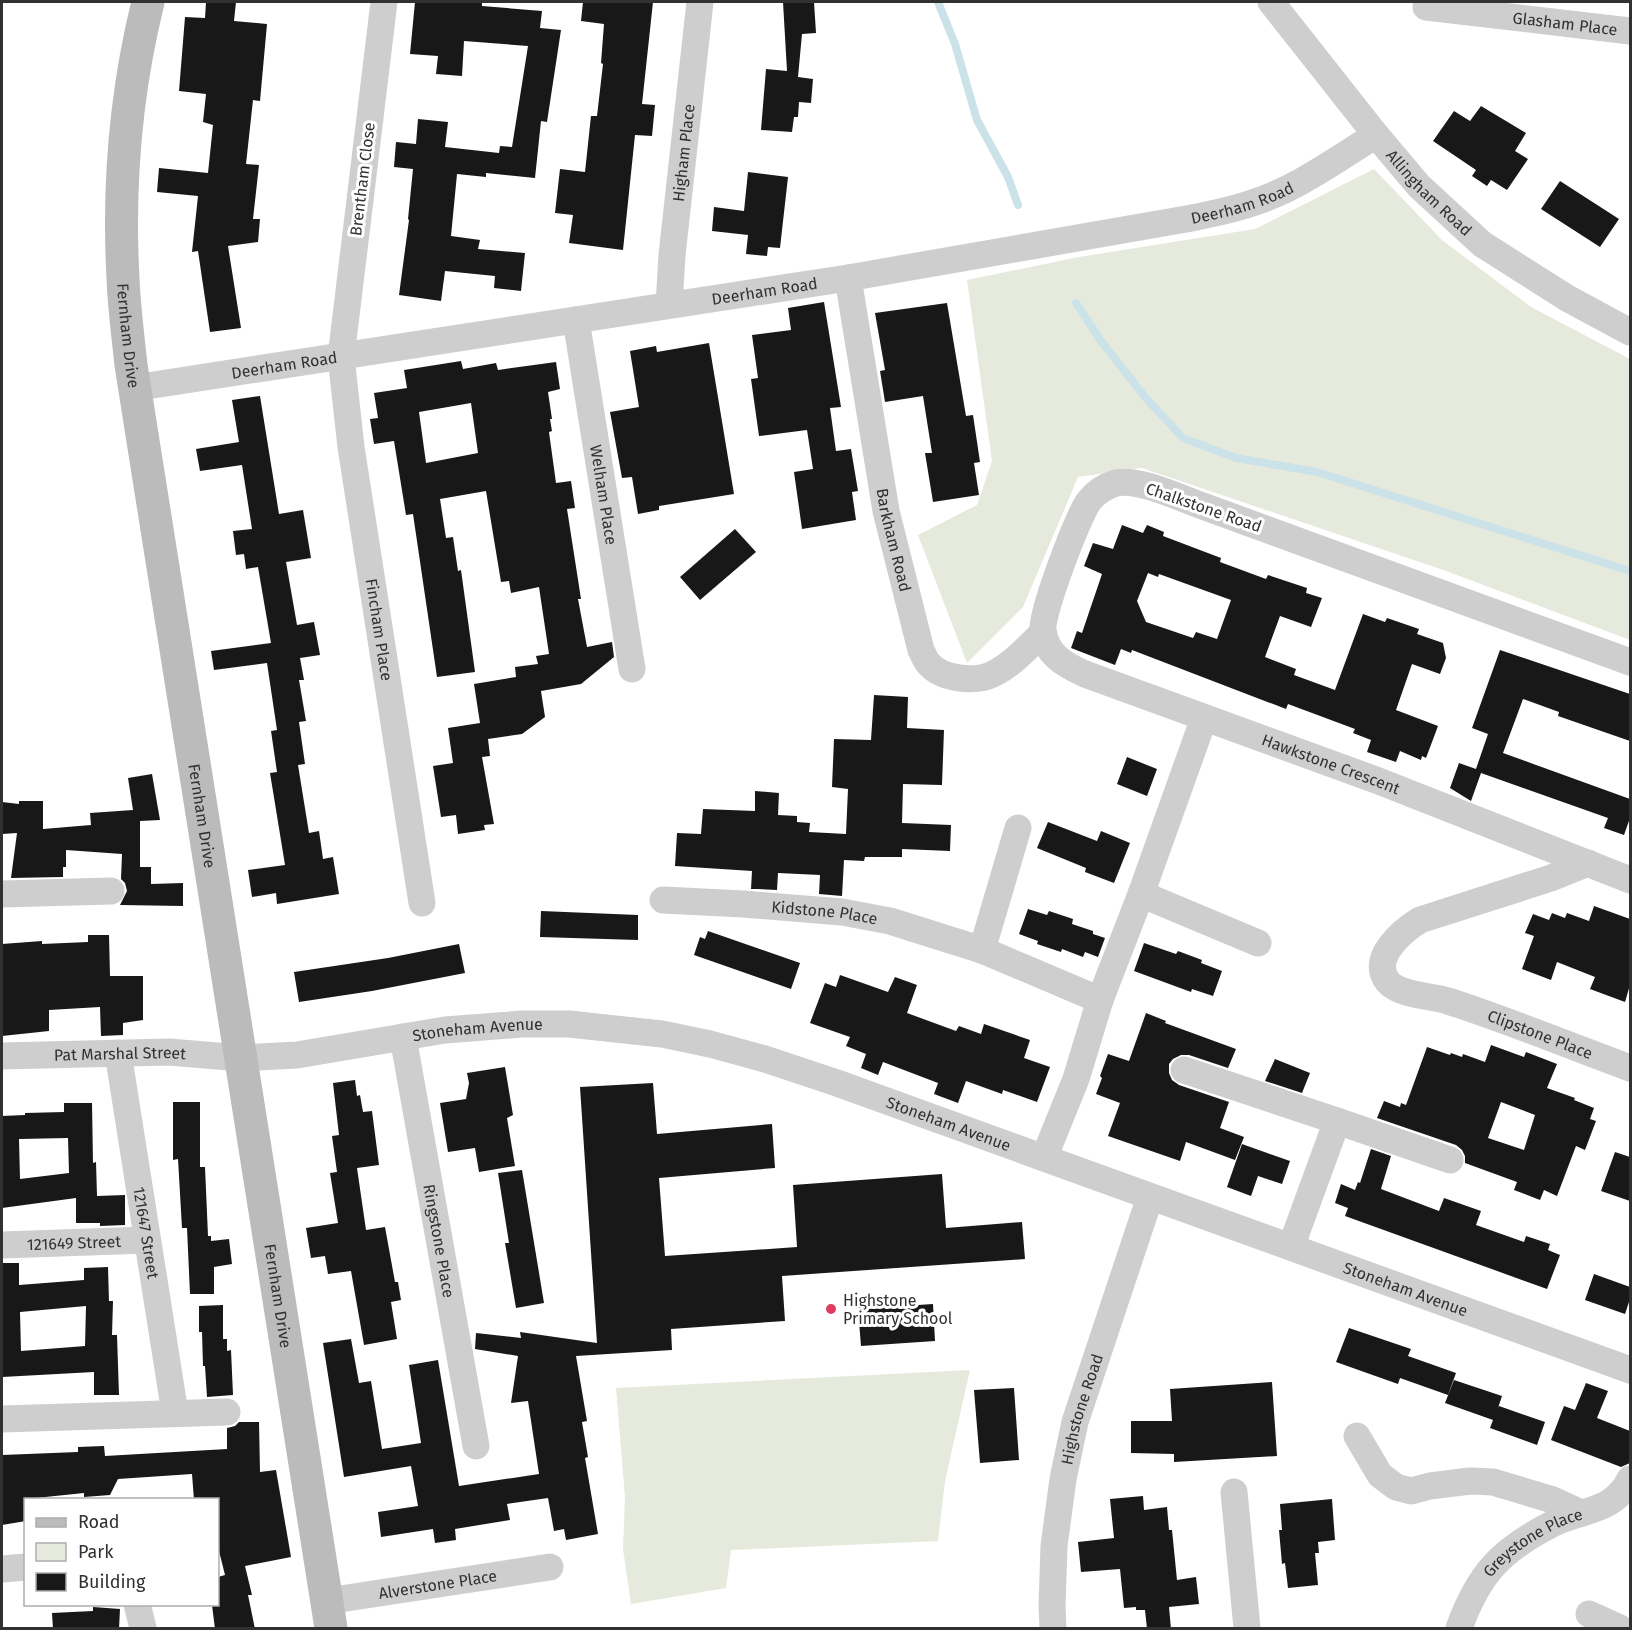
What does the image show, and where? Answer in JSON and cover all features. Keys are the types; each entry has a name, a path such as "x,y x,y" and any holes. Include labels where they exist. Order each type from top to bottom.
{"street":[{"name":"Fernham Drive","path":"148,2 134,63 122,205 123,278 134,388 329,1615"},
{"name":"Brentham Close","path":"341,357 384,2"},
{"name":"Higham Place","path":"669,305 673,244 700,2"},
{"name":"Allingham Road","path":"1271,2 1419,186 1482,244 1567,298 1630,332"},
{"name":"Glasham Place","path":"1426,7 1630,31"},
{"name":"Deerham Road","path":"134,388 848,278 1134,229 1246,205 1308,178 1376,135"},
{"name":"Barkham Road","path":"848,278 886,511 916,633 928,663 940,672 952,676 967,678 993,674 1023,652 1043,632"},
{"name":"Welham Place","path":"576,320 632,669"},
{"name":"Fincham Place","path":"341,357 351,447 422,903"},
{"name":"Chalkstone Road","path":"1043,632 1048,606 1080,517 1089,501 1108,486 1132,483 1200,505 1630,662"},
{"path":"1043,632 1051,651 1073,669 1204,718 1100,1000 1076,1078 1044,1158"},
{"name":"Hawkstone Crescent","path":"1204,718 1376,780 1630,880"},
{"path":"982,950 1018,828"},
{"name":"Clipstone Place","path":"1588,863 1551,878 1420,920 1394,940 1382,964 1387,981 1400,990 1450,1002 1630,1068"},
{"path":"2,894 111,891"},
{"path":"1141,894 1258,943"},
{"name":"Kidstone Place","path":"663,900 860,914 982,950 1100,1000"},
{"name":"Stoneham Avenue","path":"241,1058 297,1055 403,1036 522,1024 595,1026 662,1034 765,1059 1630,1370"},
{"name":"Ringstone Place","path":"403,1036 476,1446"},
{"name":"Pat Marshal Street","path":"2,1056 169,1052 241,1058"},
{"name":"121647 Street","path":"118,1053 175,1413"},
{"path":"1184,1070 1450,1160"},
{"path":"1291,1247 1337,1121"},
{"name":"Highstone Road","path":"1053,1629 1054,1546 1075,1422 1150,1197"},
{"name":"121649 Street","path":"2,1245 147,1240"},
{"path":"2,1419 227,1412"},
{"path":"1357,1436 1380,1475 1396,1487 1411,1491 1470,1481 1493,1482 1553,1500 1581,1513"},
{"name":"Greystone Place","path":"1459,1629 1478,1584 1494,1563 1517,1544 1555,1523 1612,1503 1620,1496 1630,1479"},
{"path":"1234,1492 1247,1629"},
{"path":"2,1569 24,1567"},
{"name":"Alverstone Place","path":"329,1615 550,1568"},
{"path":"137,1606 143,1629"},
{"path":"1589,1614 1620,1629"}],"green space":[{"path":"1374,169 1442,240 1531,307 1630,359 1630,640 1446,571 1142,468 1078,477 1023,607 967,663 918,535 977,505 992,461 967,280 1079,257 1255,229"},
{"path":"970,1370 945,1481 938,1541 731,1550 726,1588 631,1604 623,1549 625,1497 616,1388"}],"building":[{"path":"206,2 236,2 234,21 267,24 260,101 253,100 246,164 259,165 253,219 260,219 258,242 228,246 241,328 210,332 198,251 192,252 198,196 157,192 159,168 208,173 213,125 203,122 206,94 179,91 185,17 205,18"},
{"path":"415,2 482,2 482,6 542,11 540,28 561,30 547,122 541,121 535,178 486,173 486,177 457,174 451,236 480,240 478,249 525,253 521,291 494,288 495,276 445,271 441,301 399,295 413,169 394,167 396,142 416,144 418,119 448,122 445,147 499,153 500,146 512,147 528,46 464,41 462,76 436,74 438,56 410,54"},
{"path":"583,2 653,2 642,104 655,105 652,136 635,135 623,250 569,243 573,215 555,213 560,169 585,172 591,116 597,116 603,64 601,63 604,24 581,21"},
{"path":"783,2 814,2 816,33 802,34 798,77 813,79 811,103 799,102 798,117 794,117 792,132 761,130 766,69 787,71"},
{"path":"1481,106 1526,133 1515,151 1528,159 1507,190 1491,180 1487,186 1472,176 1476,170 1433,141 1454,111 1470,121"},
{"path":"748,172 788,177 780,248 768,247 767,256 746,254 748,235 712,231 714,207 744,211"},
{"path":"1560,181 1619,219 1600,247 1541,209"},
{"path":"824,302 841,407 830,408 836,451 851,449 858,491 852,492 856,520 802,529 794,472 813,469 807,430 759,436 751,379 758,378 752,335 791,330 788,308"},
{"path":"947,303 966,416 973,415 980,462 974,463 979,495 933,502 925,453 932,453 923,396 885,402 880,371 885,370 875,313"},
{"path":"709,343 734,494 659,506 659,510 638,514 632,477 622,478 610,412 639,407 630,351 656,346 657,352"},
{"path":"461,361 463,369 496,363 498,370 556,362 560,389 548,392 552,419 550,419 552,431 549,432 556,483 571,481 575,508 567,509 581,599 578,599 587,647 612,642 614,657 581,684 541,691 545,717 522,734 488,739 490,756 482,757 494,824 484,825 485,830 458,834 456,815 441,817 433,766 453,763 448,728 480,723 474,684 516,677 515,667 538,664 536,656 549,654 539,587 511,593 509,581 501,582 486,491 440,499 446,538 453,537 458,571 461,570 475,672 437,677 413,514 406,515 394,441 374,444 370,419 378,418 374,393 407,388 404,370","holes":["471,403 478,453 426,463 419,412"]},
{"path":"260,396 279,514 303,510 311,558 286,562 297,625 314,622 320,655 300,658 304,680 299,680 306,721 299,722 305,764 298,765 309,833 319,831 323,859 333,857 339,894 277,904 276,893 252,897 248,870 285,865 270,773 277,772 271,731 277,730 267,663 214,670 211,651 271,643 258,567 246,569 244,554 236,555 233,531 252,529 242,465 200,471 196,449 239,442 232,400"},
{"path":"1122,525 1143,533 1147,525 1164,532 1163,536 1221,558 1220,562 1266,579 1268,575 1307,588 1306,593 1322,598 1311,627 1280,616 1265,657 1296,669 1294,675 1335,690 1363,614 1385,622 1387,618 1419,629 1417,634 1443,643 1446,658 1440,674 1412,664 1396,710 1438,726 1426,758 1422,756 1421,760 1400,751 1396,762 1367,752 1371,740 1353,733 1355,729 1288,704 1286,709 1132,650 1131,653 1121,649 1115,665 1071,648 1077,631 1082,633 1102,574 1084,566 1093,543 1113,549","holes":["1148,573 1158,577 1159,574 1231,600 1217,639 1196,632 1193,638 1146,622 1137,601"]},
{"path":"735,529 756,552 700,600 680,577"},
{"path":"1500,650 1630,694 1630,741 1558,716 1559,712 1523,699 1503,753 1630,799 1630,818 1624,835 1604,828 1608,818 1481,773 1471,801 1450,788 1459,763 1476,769 1488,734 1472,728"},
{"path":"874,695 908,697 907,728 944,730 942,785 903,784 902,823 951,825 950,851 902,849 902,857 865,857 864,861 844,860 842,896 819,894 820,875 778,873 777,890 751,889 752,871 675,866 677,833 701,834 703,809 755,811 755,791 779,793 778,815 797,816 797,822 810,823 809,832 846,834 848,789 832,787 834,739 871,740"},
{"path":"1127,757 1157,769 1147,796 1117,784"},
{"path":"152,774 160,820 140,821 140,867 151,867 151,884 183,883 183,906 120,905 127,891 121,879 122,854 66,850 66,867 63,867 63,877 11,878 17,833 2,834 2,802 19,804 19,801 43,801 43,829 91,825 90,813 133,810 128,778"},
{"path":"1048,822 1097,841 1101,831 1130,843 1114,883 1085,872 1086,868 1037,848"},
{"path":"1594,906 1630,919 1630,985 1625,1002 1590,989 1595,977 1557,962 1551,980 1522,969 1534,936 1525,933 1533,914 1549,920 1552,913 1565,918 1567,913 1589,921"},
{"path":"1028,909 1047,915 1049,911 1073,919 1072,924 1105,938 1098,957 1085,952 1083,957 1062,949 1061,952 1037,944 1038,941 1019,934"},
{"path":"541,911 638,915 638,940 540,937"},
{"path":"708,931 800,963 791,989 694,955 700,937 705,939"},
{"path":"88,935 109,935 110,976 143,976 143,1020 123,1023 123,1035 101,1036 100,1007 49,1010 49,1031 2,1036 2,944 42,941 42,944 88,942"},
{"path":"1144,943 1176,954 1178,951 1222,971 1213,996 1192,989 1191,992 1134,971"},
{"path":"459,944 465,973 299,1002 294,972 388,958"},
{"path":"840,975 888,992 895,977 917,985 907,1013 956,1031 959,1026 981,1034 984,1024 1030,1040 1024,1058 1050,1067 1037,1102 1003,1090 1002,1094 966,1081 958,1103 934,1094 938,1083 883,1062 878,1075 861,1068 866,1054 846,1046 850,1037 810,1023 825,983 836,987"},
{"path":"1146,1013 1166,1021 1165,1023 1236,1049 1228,1068 1189,1055 1181,1055 1169,1064 1172,1080 1179,1085 1229,1102 1220,1128 1244,1137 1235,1160 1186,1142 1180,1161 1108,1136 1120,1103 1096,1094 1102,1078 1100,1076 1108,1054 1129,1061"},
{"path":"1491,1045 1524,1057 1526,1052 1557,1064 1547,1088 1594,1108 1590,1119 1596,1121 1585,1150 1576,1146 1557,1196 1544,1190 1540,1200 1514,1190 1517,1182 1465,1163 1462,1150 1456,1145 1377,1118 1384,1101 1400,1107 1401,1103 1406,1105 1427,1047 1450,1055 1451,1053 1462,1057 1463,1054 1485,1062","holes":["1501,1102 1535,1115 1524,1150 1488,1138"]},
{"path":"1275,1059 1310,1073 1302,1093 1265,1081"},
{"path":"505,1067 513,1115 507,1118 515,1166 479,1172 475,1148 448,1152 440,1103 466,1099 469,1083 467,1073"},
{"path":"355,1080 357,1096 360,1095 363,1112 372,1111 379,1165 357,1168 366,1230 385,1227 395,1282 398,1282 401,1300 391,1302 397,1339 364,1345 351,1271 328,1274 325,1256 311,1258 306,1228 338,1223 330,1173 337,1172 332,1136 339,1135 333,1083"},
{"path":"653,1083 657,1134 772,1124 775,1168 659,1178 665,1256 797,1247 793,1185 942,1174 946,1228 1022,1222 1025,1259 782,1276 785,1321 671,1329 672,1350 576,1356 587,1421 582,1422 588,1457 585,1458 598,1534 566,1540 564,1529 554,1531 548,1498 507,1504 510,1520 455,1529 456,1540 435,1543 433,1529 381,1537 378,1512 418,1506 411,1466 344,1477 323,1343 351,1339 359,1383 371,1381 382,1449 421,1443 409,1365 438,1360 459,1486 539,1474 528,1401 511,1403 518,1356 475,1349 476,1333 521,1338 520,1332 597,1343 580,1087"},
{"path":"173,1102 200,1102 200,1167 205,1167 208,1236 211,1236 211,1241 229,1239 232,1264 214,1267 214,1294 190,1294 187,1228 182,1228 178,1159 173,1160"},
{"path":"64,1103 92,1103 93,1163 96,1162 97,1196 125,1195 125,1225 100,1226 100,1223 76,1223 76,1198 2,1208 2,1116 64,1112","holes":["68,1138 69,1173 20,1179 19,1139"]},
{"path":"1242,1144 1290,1161 1282,1184 1258,1176 1251,1196 1227,1187"},
{"path":"1371,1149 1391,1156 1381,1189 1439,1211 1444,1198 1481,1211 1476,1225 1524,1242 1526,1236 1550,1244 1548,1250 1560,1255 1547,1289 1345,1216 1348,1208 1335,1203 1341,1184 1355,1190 1358,1182 1360,1183"},
{"path":"1615,1152 1630,1157 1630,1201 1601,1191"},
{"path":"522,1170 544,1303 516,1308 505,1243 509,1243 498,1173"},
{"path":"2,1263 19,1263 19,1285 84,1280 84,1268 108,1267 109,1301 113,1301 112,1335 117,1335 119,1395 94,1395 94,1372 2,1377","holes":["86,1306 85,1346 21,1351 20,1312"]},
{"path":"1594,1274 1630,1287 1630,1299 1625,1314 1585,1300"},
{"path":"933,1304 935,1341 861,1346 858,1309"},
{"path":"223,1305 223,1339 227,1339 227,1351 231,1350 233,1395 207,1397 202,1332 199,1332 199,1306"},
{"path":"1349,1328 1411,1349 1408,1356 1456,1373 1448,1395 1400,1378 1398,1384 1336,1362"},
{"path":"1454,1380 1502,1396 1498,1408 1499,1406 1545,1422 1537,1445 1490,1428 1493,1420 1445,1403"},
{"path":"1272,1382 1277,1456 1174,1462 1174,1454 1131,1453 1131,1421 1172,1421 1170,1389"},
{"path":"1586,1383 1608,1391 1597,1418 1630,1431 1630,1463 1621,1467 1551,1440 1564,1406 1575,1410"},
{"path":"1014,1388 1019,1460 980,1463 974,1390"},
{"path":"239,1422 259,1422 260,1472 276,1470 291,1557 245,1566 252,1595 248,1595 255,1629 215,1629 212,1606 219,1606 219,1577 225,1575 219,1551 219,1498 194,1498 192,1474 118,1479 110,1495 84,1497 84,1493 24,1498 24,1521 2,1525 2,1455 78,1452 78,1447 104,1446 105,1456 227,1449 227,1428"},
{"path":"1143,1496 1144,1510 1167,1507 1169,1530 1172,1530 1177,1580 1196,1577 1199,1604 1169,1607 1171,1629 1147,1629 1145,1610 1136,1610 1136,1607 1124,1608 1120,1569 1081,1572 1078,1542 1114,1538 1110,1499"},
{"path":"1332,1499 1335,1540 1318,1542 1319,1553 1315,1553 1318,1585 1288,1588 1285,1563 1282,1564 1279,1530 1282,1530 1280,1504"},
{"path":"93,1607 120,1609 119,1629 53,1629 52,1613 93,1611"}],"waterway":[{"path":"938,2 955,44 977,120 1008,177 1018,205"},
{"path":"1076,303 1101,341 1145,397 1183,438 1236,458 1317,472 1630,571"}],"place":[{"name":"Highstone Primary School","path":"831,1309"}]}
